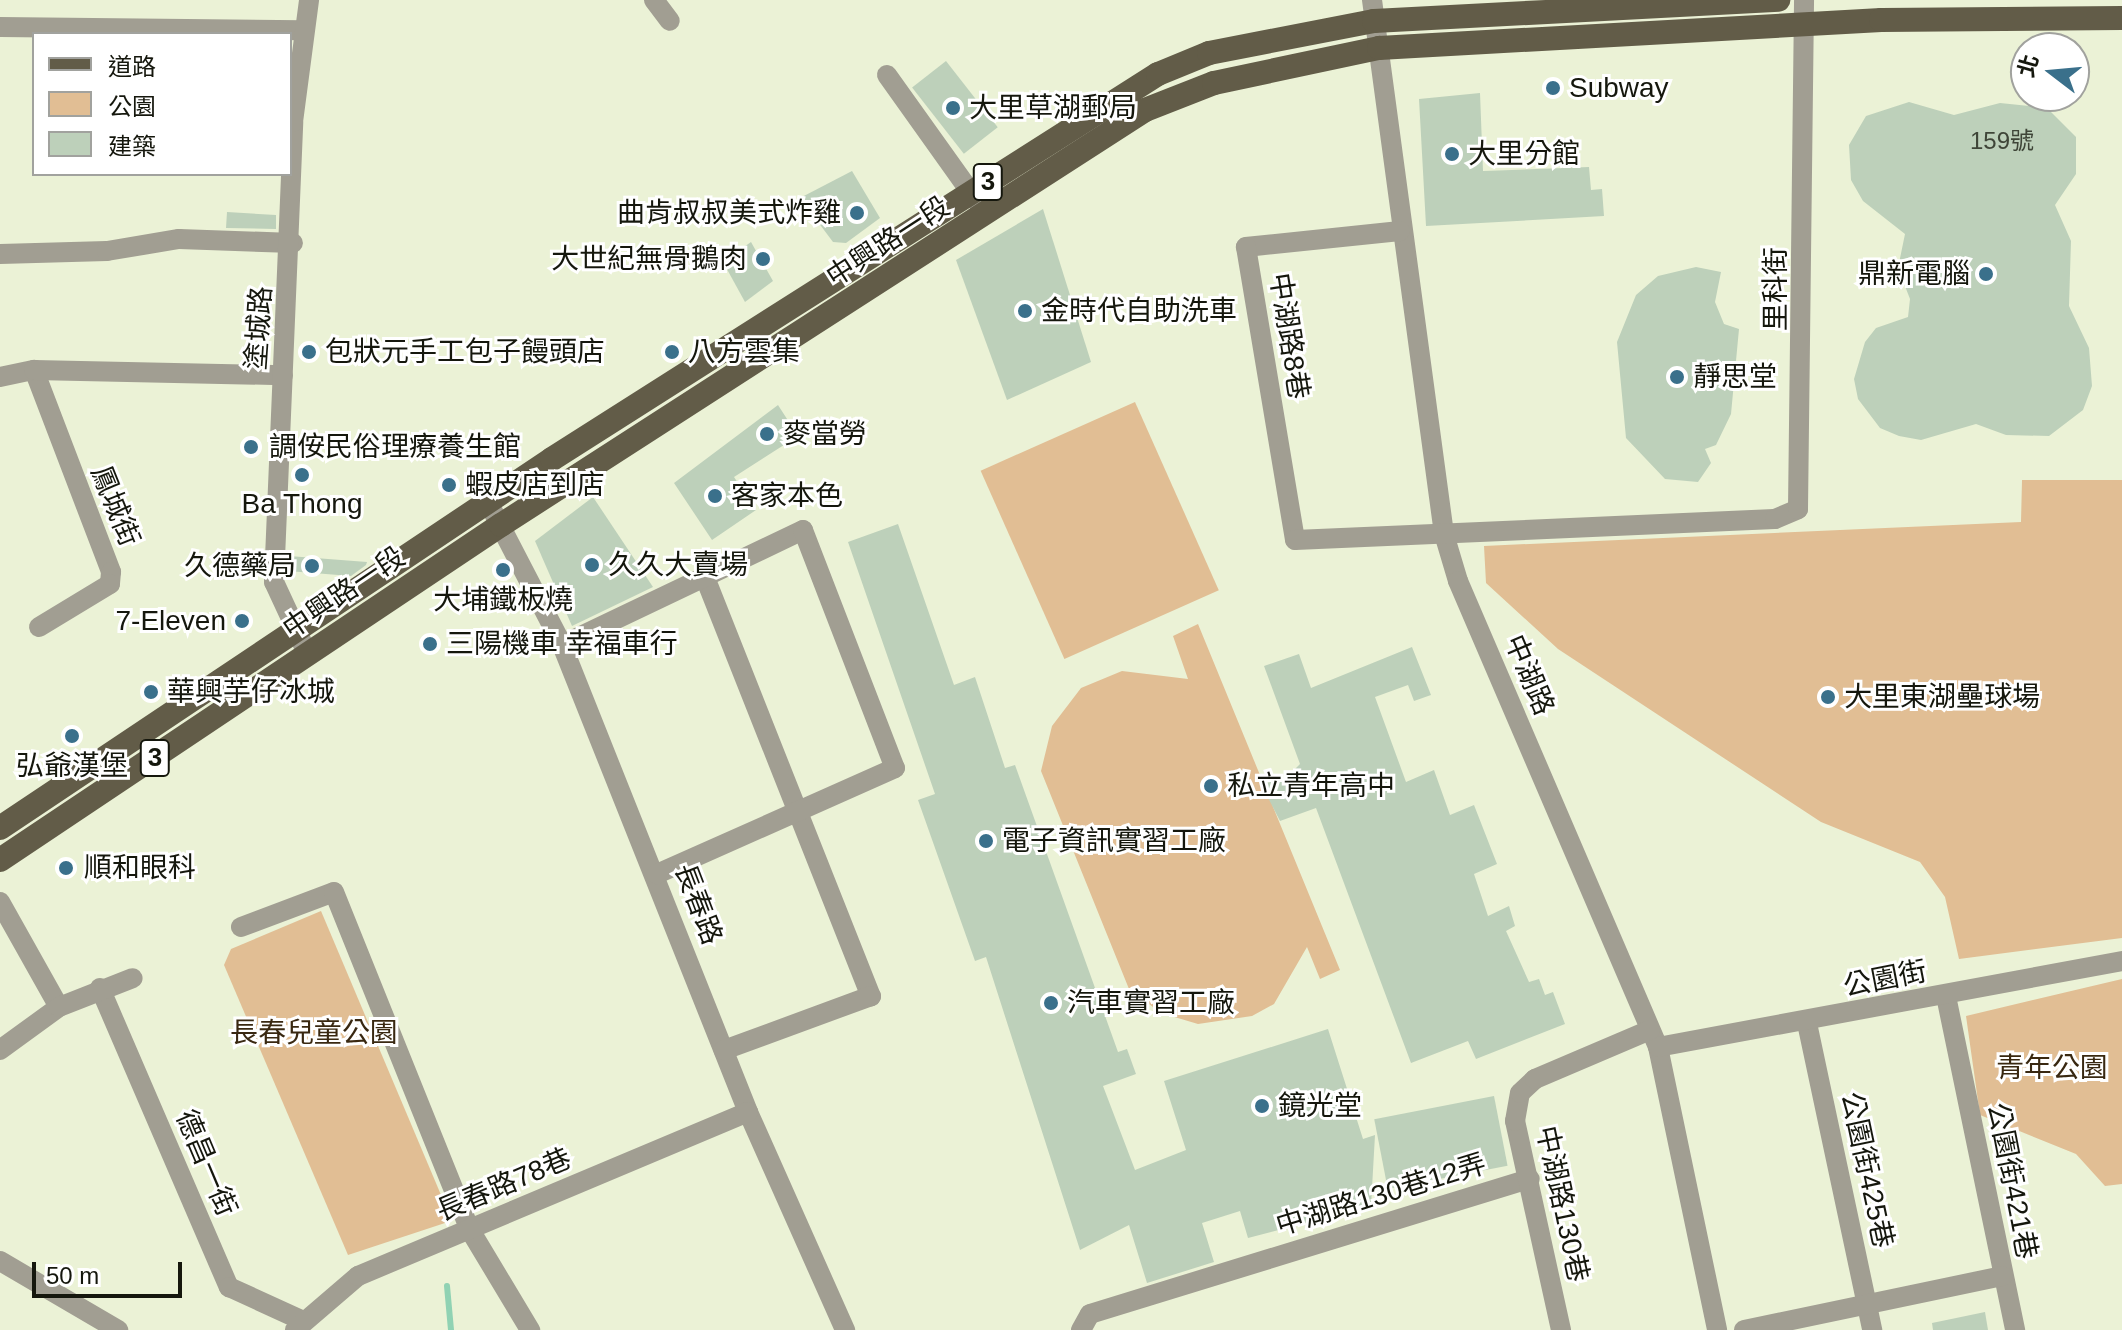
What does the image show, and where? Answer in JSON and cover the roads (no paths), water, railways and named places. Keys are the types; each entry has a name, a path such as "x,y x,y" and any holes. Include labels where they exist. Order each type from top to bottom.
{"main road":[{"name":"中興路一段","path":"0,828 488,502 1158,74 1209,53 1373,10 1778,0"},
{"name":"中興路一段","path":"0,860 501,525 1145,110 1239,76 1379,48 1804,25 2122,18"}],"street":[{"name":"塗城路","path":"307,653 292,632 274,582 302,30 309,0"},
{"path":"654,0 670,21"},
{"name":"里科街","path":"1444,534 1775,519 1798,509 1804,0"},
{"name":"中湖路","path":"1373,10 1400,231 1444,534 1458,581 1654,1038 1717,1330"},
{"path":"0,27 302,30"},
{"path":"887,75 973,192 985,214"},
{"name":"中湖路8巷","path":"1400,231 1246,247 1295,540 1444,534"},
{"path":"0,254 107,251 179,239 293,243"},
{"path":"0,377 34,370 283,375"},
{"name":"鳳城街","path":"34,370 111,572 110,584 39,627"},
{"name":"長春路","path":"488,502 562,645 657,874 748,1112 845,1330"},
{"path":"562,645 706,580 803,530 895,768 797,808 657,874"},
{"path":"706,580 871,996 724,1050"},
{"path":"241,927 334,892 470,1230 530,1330"},
{"path":"0,902 59,1007"},
{"name":"公園街","path":"1654,1038 1807,1023 2122,961"},
{"path":"0,1050 59,1007 100,988 133,978"},
{"name":"德昌一街","path":"100,988 229,1287 298,1325"},
{"name":"公園街421巷","path":"1946,996 2015,1330"},
{"name":"公園街425巷","path":"1807,1023 1872,1330"},
{"name":"中湖路130巷","path":"1561,1330 1515,1121 1525,1085 1654,1038"},
{"name":"長春路78巷","path":"298,1325 358,1276 748,1112"},
{"name":"中湖路130巷12弄","path":"1081,1330 1090,1314 1530,1179"},
{"path":"0,1261 118,1330"},
{"path":"1744,1330 1868,1307 2002,1276"}],"waterway":[{"path":"447,1286 451,1330"}],"place":[{"name":"Subway","path":"1553,88"},
{"name":"大里草湖郵局","path":"953,108"},
{"name":"大里分館","path":"1452,154"},
{"name":"曲肯叔叔美式炸雞","path":"857,213"},
{"name":"大世紀無骨鵝肉","path":"763,259"},
{"name":"鼎新電腦","path":"1986,274"},
{"name":"金時代自助洗車","path":"1025,311"},
{"name":"包狀元手工包子饅頭店","path":"309,352"},
{"name":"八方雲集","path":"672,352"},
{"name":"靜思堂","path":"1677,377"},
{"name":"麥當勞","path":"767,434"},
{"name":"調侒民俗理療養生館","path":"251,447"},
{"name":"Ba Thong","path":"302,475"},
{"name":"蝦皮店到店","path":"449,485"},
{"name":"客家本色","path":"715,496"},
{"name":"久久大賣場","path":"592,565"},
{"name":"久德藥局","path":"312,566"},
{"name":"大埔鐵板燒","path":"503,570"},
{"name":"7-Eleven","path":"242,621"},
{"name":"三陽機車 幸福車行","path":"430,644"},
{"name":"華興芋仔冰城","path":"151,692"},
{"name":"大里東湖壘球場","path":"1828,697"},
{"name":"弘爺漢堡","path":"72,736"},
{"name":"私立青年高中","path":"1211,786"},
{"name":"電子資訊實習工廠","path":"986,841"},
{"name":"順和眼科","path":"66,868"},
{"name":"汽車實習工廠","path":"1051,1003"},
{"name":"鏡光堂","path":"1262,1106"}],"park label":[{"name":"長春兒童公園","path":"314,1033"},
{"name":"青年公園","path":"2052,1068"}]}
